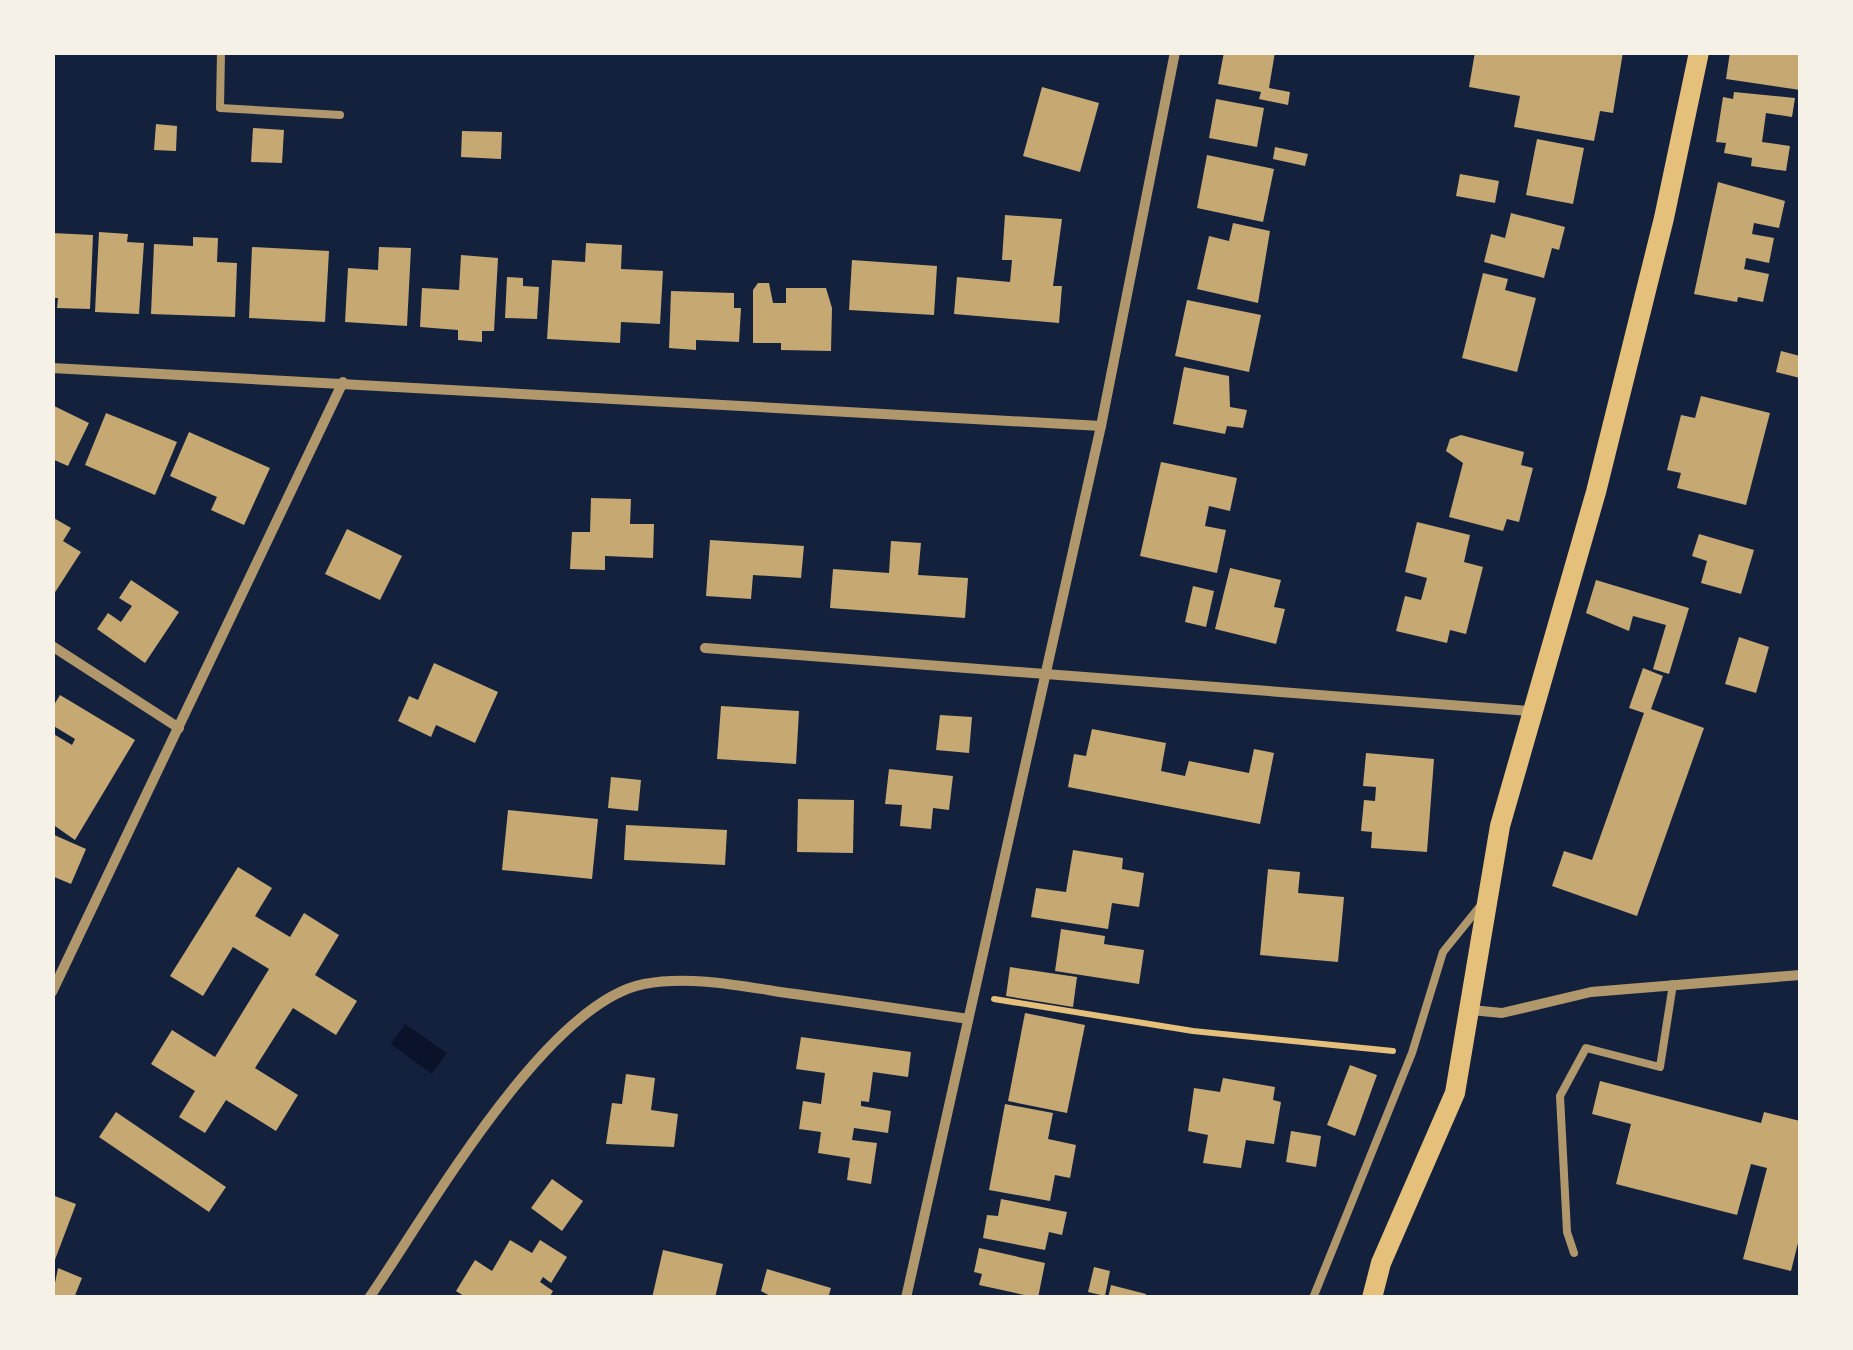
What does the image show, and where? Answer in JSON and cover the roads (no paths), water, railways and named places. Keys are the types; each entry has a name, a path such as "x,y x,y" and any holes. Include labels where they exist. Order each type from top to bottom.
{"main road":[{"path":"1372,1298 1380,1262 1455,1093 1500,826 1596,492 1664,218 1699,52"}],"street":[{"path":"906,1298 1102,426 1176,52"},
{"path":"52,368 1102,426"},
{"path":"52,992 344,382"},
{"path":"52,646 180,728"},
{"path":"705,648 1530,711"},
{"path":"1470,1010 1512,1012 1591,992 1800,975"},
{"path":"368,1298 446,1182 528,1072 598,1002 644,984 698,982 968,1018"}],"lane":[{"path":"221,52 220,108 340,115"},
{"path":"1313,1298 1412,1053 1442,952 1488,896"},
{"path":"1574,1253 1567,1232 1560,1096 1586,1048 1660,1066 1674,984"}],"water":[{"path":"405,1024 447,1053 432,1074 391,1044"}]}
